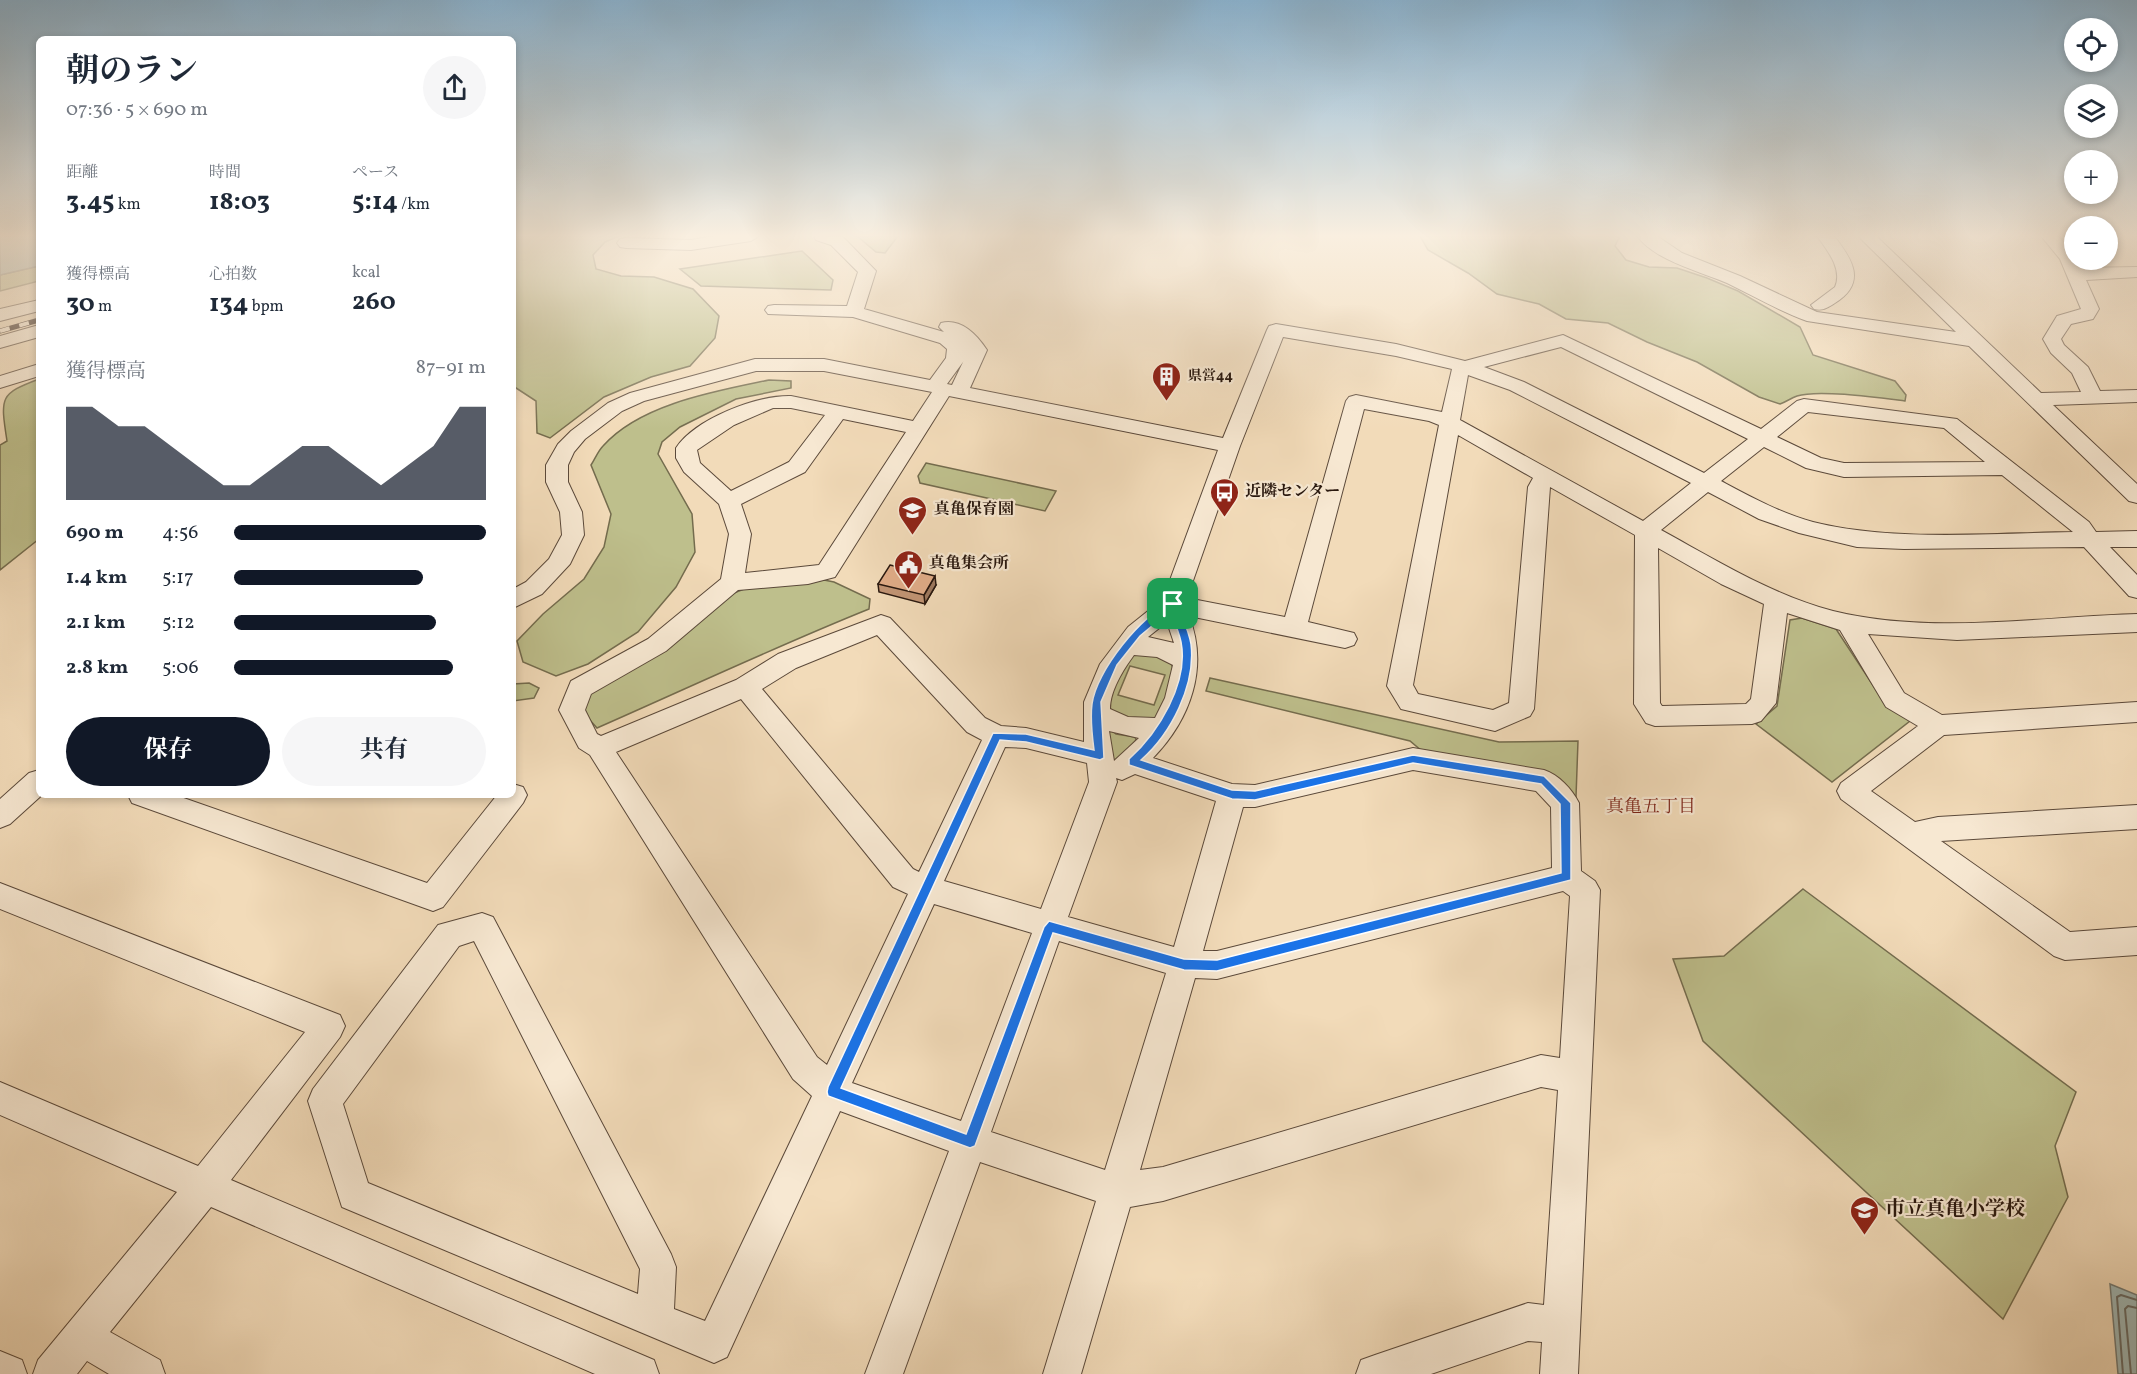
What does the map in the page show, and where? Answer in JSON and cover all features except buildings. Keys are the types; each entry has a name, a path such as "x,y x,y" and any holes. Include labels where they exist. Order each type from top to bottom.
{"street":[{"path":"854,312 858,300"},
{"path":"1774,300 1796,311 1814,316 1976,341"},
{"path":"1820,305 1827,300"},
{"path":"1910,300 1947,336"},
{"path":"1925,300 1976,341 2137,496"},
{"path":"2087,300 2090,309 2086,315 2064,320 2052,339 2055,350 2080,371 2094,397"},
{"path":"0,315 36,305"},
{"path":"879,309 946,326 968,337 976,350 973,363 946,389 826,571 808,576 732,582 657,645 580,688 572,710 588,741 599,748 805,1068 833,1092 970,1142 1117,1191 1163,1184 1541,1071 1573,1076"},
{"path":"774,310 854,312 947,339 957,346 957,358 946,389"},
{"path":"884,1374 1049,927 1102,769 1096,702 1113,664 1137,633 1173,604 1230,446 1276,330 1396,350 1467,367 1517,386 1566,410 1767,514 1807,528 1857,539 1904,541 2137,539"},
{"path":"0,342 36,332"},
{"path":"1546,474 1539,487 1521,709 1495,722 1410,702 1400,686 1459,373 1482,361 1563,341 1762,440 1814,463 1844,470 2006,468"},
{"path":"516,598 534,588 558,564 573,535 571,512 557,482 557,465 565,449 594,422 615,407 637,397 755,365 824,364 1230,446"},
{"path":"0,382 36,371"},
{"path":"2037,399 2137,396"},
{"path":"1294,628 1356,401 1434,416 1449,422 1729,578 1776,601 1848,623 1919,632 2137,623"},
{"path":"732,582 740,534 729,501 692,467 687,458 686,448 696,438 756,407 773,402 791,402 919,428"},
{"path":"1646,530 1804,405 1950,423 2081,527 2090,540 2137,590"},
{"path":"729,501 796,467 837,412"},
{"path":"1646,530 1647,704 1655,716 1752,714 1763,703 1776,601"},
{"path":"1173,604 1346,639"},
{"path":"599,748 745,687 787,661 880,624 976,725 997,736 1026,738 1102,769 1133,762 1146,750 1169,718 1181,687 1186,661 1186,643 1173,604"},
{"path":"1848,623 1896,700 1938,726"},
{"path":"1126,647 1143,644 1170,651 1186,661"},
{"path":"745,687 903,878 926,889 1049,927 1184,964 1217,965 1567,877 1585,890 1573,1076 1559,1374"},
{"path":"2137,712 1938,726 1851,790 2065,946 2137,941"},
{"path":"1096,714 1115,725 1141,730 1162,727"},
{"path":"655,1320 658,1268 482,926 450,935 325,1101 354,1195 655,1320 714,1344 997,736"},
{"path":"1133,762 1232,795 1255,795 1413,759 1544,781 1565,803 1567,877"},
{"path":"0,816 36,784"},
{"path":"1062,1374 1232,795"},
{"path":"178,800 433,898 511,798"},
{"path":"1912,834 1938,829 2137,817"},
{"path":"0,896 330,1026 204,1187 52,1374"},
{"path":"0,1098 640,1374"},
{"path":"1375,1374 1528,1322 1560,1325"},
{"path":"83,1338 146,1374"},
{"path":"0,1370 8,1374"}],"green space":[{"path":"516,300 704,300 719,316 715,338 690,366 651,377 604,397 550,438 537,433 536,401 516,388"},
{"path":"1523,300 1754,300 1800,327 1813,355 1895,381 1906,395 1905,401 1819,393 1797,396 1780,404 1759,397 1697,362 1608,323 1566,319 1539,304"},
{"path":"36,380 36,541 0,570 0,445 7,441 4,414 6,399 17,389"},
{"path":"769,380 791,381 791,388 736,399 680,427 662,442 658,454 692,514 695,552 676,587 638,632 588,664 556,676 523,662 517,641 543,614 584,579 604,547 611,514 591,465 601,448 637,420 680,401"},
{"path":"926,463 1056,491 1045,511 920,483 918,476"},
{"path":"824,580 834,582 870,599 869,609 597,728 580,709 587,691 729,595 744,589"},
{"path":"1802,618 1836,629 1884,702 1910,721 1832,782 1756,724 1777,706 1790,620"},
{"path":"1138,651 1169,659 1176,675 1156,718 1130,719 1117,714 1107,705 1122,659","holes":["1130,666 1165,675 1154,705 1118,695"]},
{"path":"1210,678 1499,742 1578,741 1576,797 1547,773 1422,751 1410,741 1206,691"},
{"path":"529,683 539,688 534,698 516,701 516,684"},
{"path":"1111,730 1116,734 1135,737 1136,740 1113,767 1107,731"},
{"path":"1803,889 2076,1092 2055,1146 2068,1197 2003,1319 1703,1041 1673,959 1724,956"}],"water":[{"path":"2110,1284 2137,1295 2137,1374 2118,1374"}],"railway":[{"path":"0,331 36,321"}],"place":[{"name":"県営44","path":"1167,402"},
{"name":"近隣センター","path":"1224,518"},
{"name":"真亀保育園","path":"913,536"},
{"name":"真亀集会所","path":"908,590"},
{"name":"市立真亀小学校","path":"1864,1236"}],"district":[{"name":"真亀五丁目","path":"1651,807"}],"route":[{"path":"1173,604 1186,643 1186,661 1181,687 1169,718 1146,750 1133,762 1208,785 1232,795 1255,795 1413,759 1544,781 1565,803 1567,877 1217,965 1184,964 1049,927 970,1142 833,1092 997,736 1026,738 1100,756 1096,731 1096,702 1113,664 1137,633 1173,604"}]}
